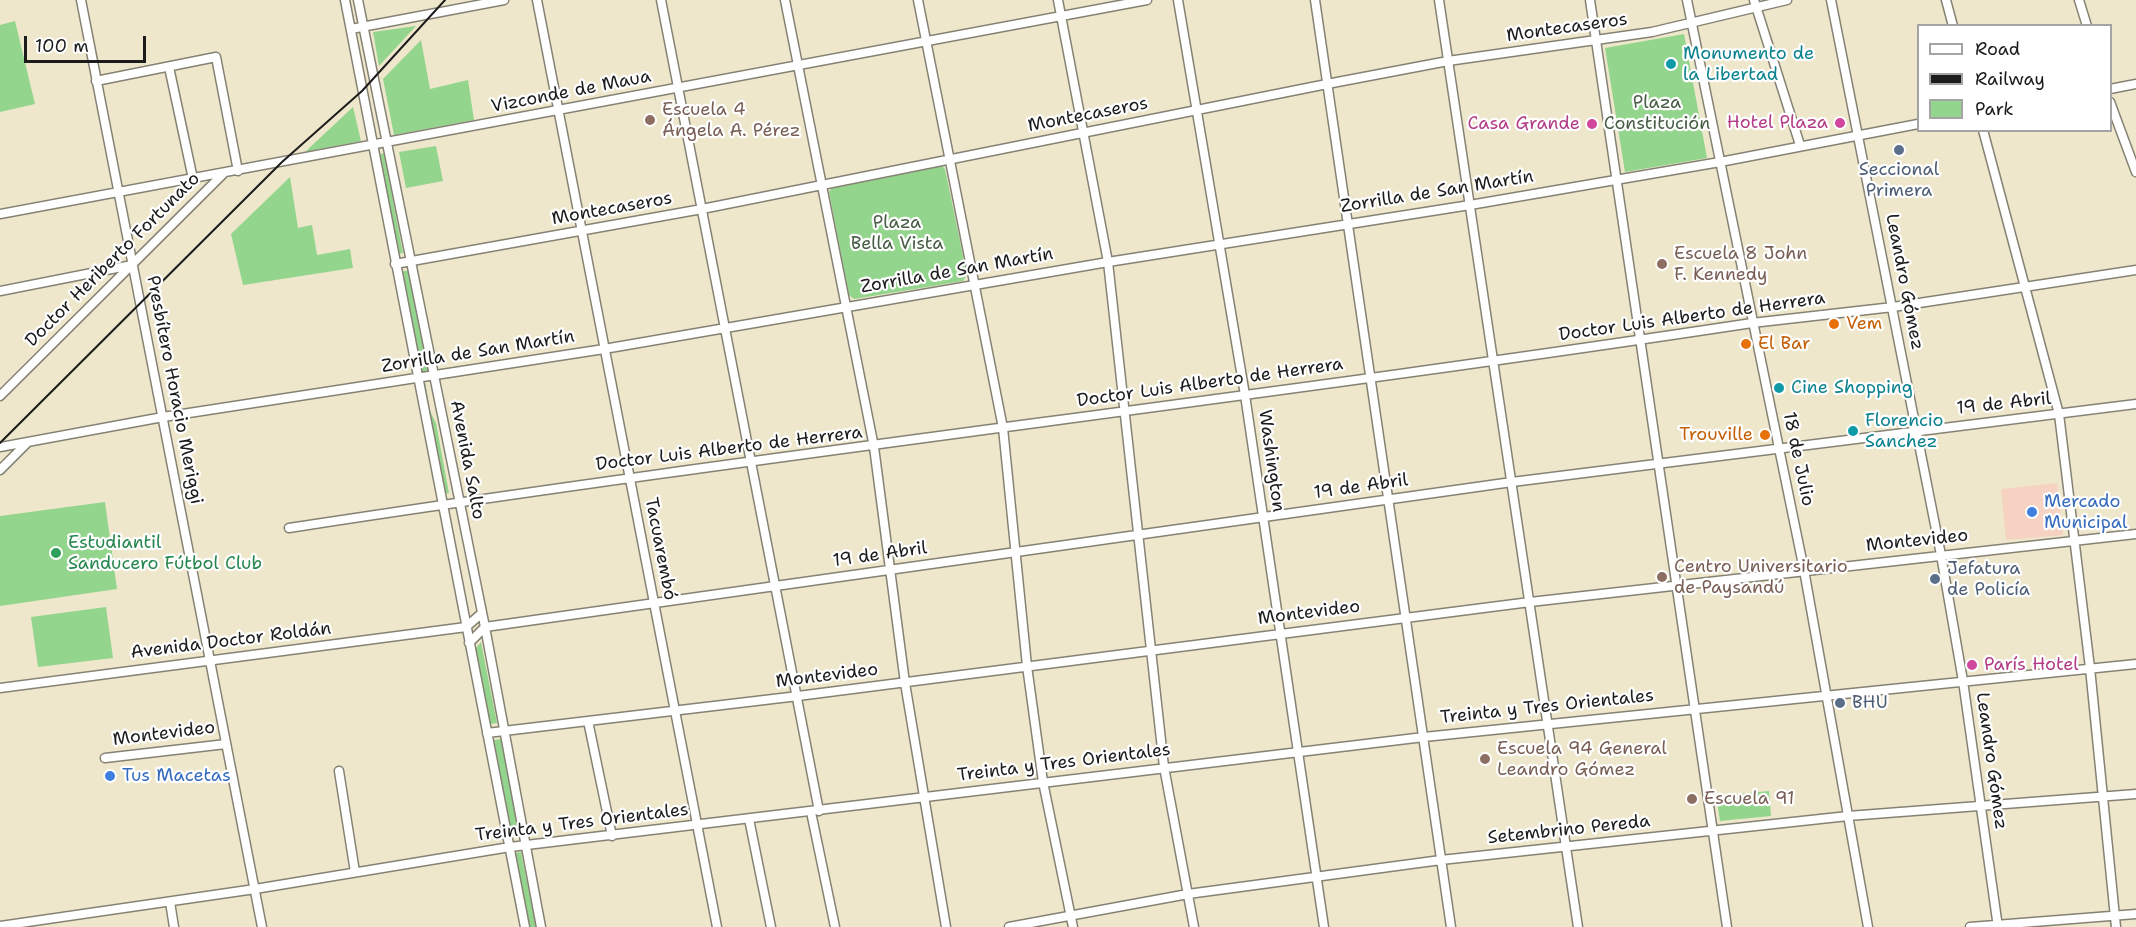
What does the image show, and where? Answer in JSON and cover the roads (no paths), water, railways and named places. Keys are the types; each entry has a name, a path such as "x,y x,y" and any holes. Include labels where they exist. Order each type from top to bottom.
{"street":[{"name":"Presbítero Horacio Meriggi","path":"81,0 262,927"},
{"name":"Avenida Salto","path":"345,0 453,566 525,927"},
{"name":"Avenida Salto","path":"358,0 470,564 485,627 541,927"},
{"path":"351,30 504,0"},
{"name":"Tacuarembó","path":"537,0 580,232 717,927"},
{"path":"661,0 798,696 835,927"},
{"path":"785,0 874,447 905,683 946,927"},
{"path":"918,0 1003,428 1027,666 1043,782 1073,927"},
{"path":"1058,0 1108,262 1136,535 1164,767 1194,927"},
{"name":"Vizconde de Maua","path":"0,214 1147,0"},
{"name":"Washington","path":"1178,0 1245,395 1324,927"},
{"path":"1315,0 1451,927"},
{"path":"1439,0 1578,927"},
{"path":"1590,0 1727,927"},
{"name":"18 de Julio","path":"1687,0 1804,570 1868,927"},
{"name":"Montecaseros","path":"395,264 702,209 1448,61 1611,36 1619,38 1691,23 1756,4 1787,0"},
{"name":"Leandro Gómez","path":"1831,0 1941,555 1963,681 1998,926"},
{"path":"1946,0 1952,24"},
{"path":"2079,0 2086,24"},
{"path":"1756,4 1800,145"},
{"path":"96,81 216,57 238,171"},
{"path":"169,67 193,179"},
{"path":"2112,89 2136,84"},
{"path":"2112,107 2136,172"},
{"name":"Zorrilla de San Martín","path":"0,447 163,417 726,329 846,306 1347,222 1470,205 1720,162 1917,124"},
{"path":"1984,132 2059,414 2090,668 2116,927"},
{"name":"Doctor Heriberto Fortunato","path":"0,396 223,174"},
{"path":"0,291 132,264"},
{"name":"Doctor Luis Alberto de Herrera","path":"289,528 630,477 874,447 1754,323 1893,308 2136,270"},
{"name":"19 de Abril","path":"485,627 1658,462 1778,450 1917,430 2136,404"},
{"path":"0,470 28,443"},
{"name":"Montevideo","path":"487,733 905,683 1280,633 1676,584 2136,534"},
{"path":"453,566 470,564"},
{"path":"466,627 482,614"},
{"name":"Avenida Doctor Roldán","path":"0,687 466,627"},
{"path":"470,643 485,627"},
{"name":"Treinta y Tres Orientales","path":"0,926 170,902 510,847 1298,751 1693,708 2136,664"},
{"path":"588,721 612,836"},
{"name":"Montevideo","path":"105,758 226,744"},
{"path":"339,771 355,872"},
{"name":"Setembrino Pereda","path":"1009,927 1188,894 1441,860 1848,816 2136,794"},
{"path":"749,819 771,927"},
{"path":"170,902 174,927"},
{"path":"1970,927 2136,914"}],"railway":[{"path":"0,443 282,162 362,91 445,0"}],"place":[{"name":"Monumento de la Libertad","path":"1671,64"},
{"name":"Escuela 4 Ángela A. Pérez","path":"650,120"},
{"name":"Hotel Plaza","path":"1840,123"},
{"name":"Casa Grande","path":"1592,124"},
{"name":"Seccional Primera","path":"1899,150"},
{"name":"Escuela 8 John F. Kennedy","path":"1662,264"},
{"name":"Vem","path":"1834,324"},
{"name":"El Bar","path":"1746,344"},
{"name":"Cine Shopping","path":"1779,388"},
{"name":"Florencio Sanchez","path":"1853,431"},
{"name":"Trouville","path":"1765,435"},
{"name":"Mercado Municipal","path":"2032,512"},
{"name":"Estudiantil Sanducero Fútbol Club","path":"56,553"},
{"name":"Centro Universitario de Paysandú","path":"1662,577"},
{"name":"Jefatura de Policía","path":"1935,579"},
{"name":"París Hotel","path":"1972,665"},
{"name":"BHU","path":"1840,703"},
{"name":"Escuela 94 General Leandro Gómez","path":"1485,759"},
{"name":"Tus Macetas","path":"110,776"},
{"name":"Escuela 91","path":"1692,799"}],"park label":[{"name":"Plaza Constitución","path":"1657,113"},
{"name":"Plaza Bella Vista","path":"897,233"}]}
